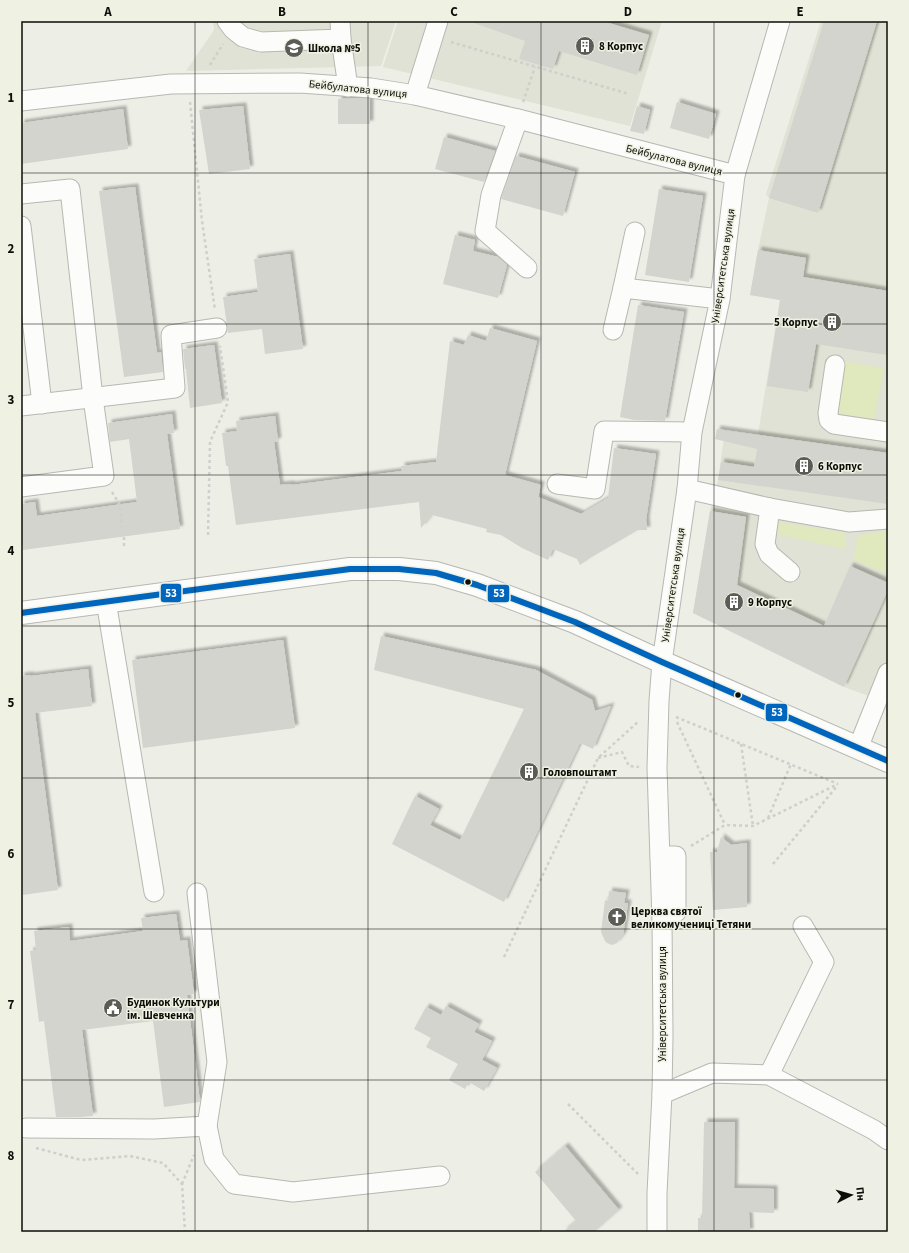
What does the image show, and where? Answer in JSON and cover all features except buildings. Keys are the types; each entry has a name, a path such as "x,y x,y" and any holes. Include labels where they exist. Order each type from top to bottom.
{"highway":[{"path":"21,612 350,569 399,569 436,573 478,585 575,622 662,662 888,761"}],"street":[{"path":"227,21 233,29 244,37 261,42 341,30 348,87"},
{"name":"Університетська вулиця","path":"658,1232 657,1193 662,1094 662,920 668,856 657,768 662,662 687,489 692,432 720,299 735,175 780,21"},
{"path":"415,95 436,29"},
{"name":"Бейбулатова вулиця","path":"21,101 171,84 300,83 371,88 415,95 518,119 735,175"},
{"path":"518,119 491,195 485,231 527,268"},
{"path":"21,194 70,189 104,476 21,487"},
{"path":"21,226 42,404"},
{"path":"613,330 635,232"},
{"path":"623,288 720,299"},
{"path":"21,406 175,388 171,335 217,328"},
{"path":"835,365 828,413 829,420 834,424 888,432"},
{"path":"557,484 595,489 604,431 692,432"},
{"path":"687,489 770,508 849,522 888,519"},
{"path":"770,508 765,544 770,554 790,572"},
{"path":"106,601 154,892"},
{"path":"858,748 888,673"},
{"path":"198,893 217,1062 207,1126 214,1159 234,1184 293,1192 440,1176"},
{"path":"770,1075 824,962 803,926"},
{"path":"662,1094 712,1073 770,1075 874,1130 888,1140"},
{"path":"26,1128 154,1130 207,1126"}],"path":[{"path":"436,29 535,67 629,94"},
{"path":"212,64 218,52"},
{"path":"518,119 535,67"},
{"path":"188,84 202,221 228,402 210,442 208,535"},
{"path":"104,476 120,505 122,527"},
{"path":"124,537 124,547"},
{"path":"725,825 675,716 838,784"},
{"path":"504,957 598,758 640,721"},
{"path":"741,744 753,826"},
{"path":"598,758 622,752 629,766 657,768"},
{"path":"768,818 791,764"},
{"path":"668,856 725,825 753,826 838,784"},
{"path":"773,864 838,784"},
{"path":"568,1104 657,1193"},
{"path":"26,1128 36,1148 81,1160 130,1156 163,1163 182,1184 185,1232"}],"shaded area":[{"name":"Школа №5","path":"213,21 396,21 381,66 186,71 214,30"},
{"path":"398,21 662,21 630,126 383,67"},
{"path":"821,21 888,21 888,703 844,687 693,613 710,511 718,480 725,430 758,434 780,300 750,295 769,198 766,194"}],"green space":[{"path":"842,361 884,368 874,419 834,413"},
{"path":"773,521 846,533 845,549 772,533"},
{"path":"888,530 888,574 854,560 857,536"}],"transit line":[{"name":"53","path":"21,613 350,569 399,569 436,573 477,585 575,622 662,662 888,761"}],"place":[{"name":"8 Корпус","path":"585,46"},
{"name":"Школа №5","path":"294,48"},
{"name":"5 Корпус","path":"832,322"},
{"name":"6 Корпус","path":"804,466"},
{"name":"9 Корпус","path":"734,602"},
{"name":"Головпоштамт","path":"529,772"},
{"name":"Церква святої великомучениці Тетяни","path":"617,917"},
{"name":"Будинок Культури ім. Шевченка","path":"113,1008"}]}
